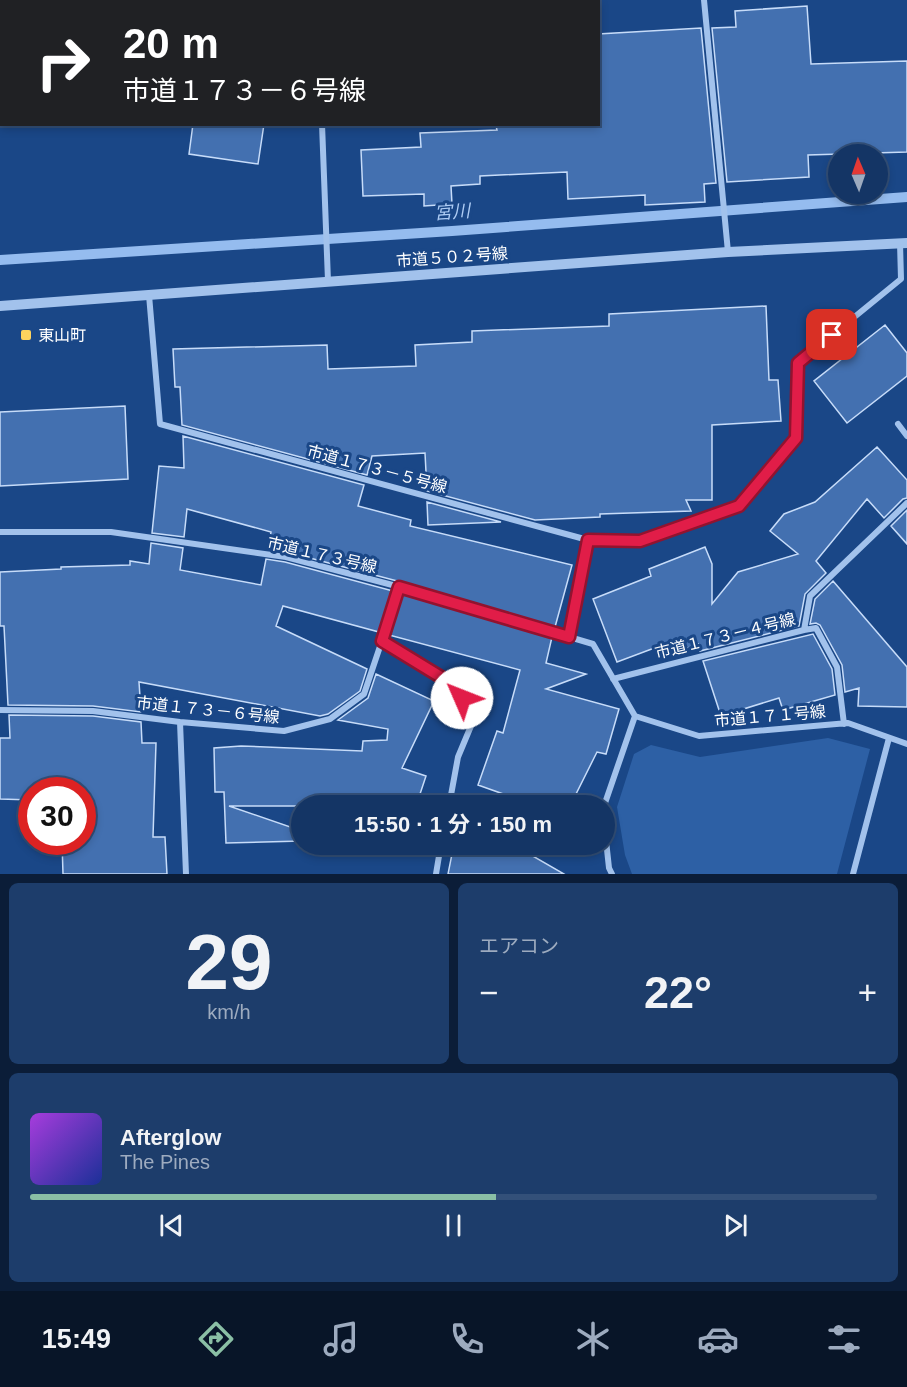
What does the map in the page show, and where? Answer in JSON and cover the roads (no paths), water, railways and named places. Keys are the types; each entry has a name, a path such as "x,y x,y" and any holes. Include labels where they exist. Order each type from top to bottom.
{"street":[{"path":"704,0 728,252"},
{"path":"322,126 328,281"},
{"name":"市道５０２号線","path":"0,306 728,252 904,243"},
{"name":"市道１７３－５号線","path":"149,295 160,424 588,540 640,541 739,506 796,438 798,363 901,279 904,243"},
{"path":"898,424 907,435"},
{"path":"804,630 810,596 907,503"},
{"name":"市道１７３号線","path":"0,532 111,532 286,558 399,587 593,644 635,716"},
{"path":"569,637 588,540"},
{"name":"市道１７３－６号線","path":"0,710 93,711 180,722 284,731 330,719 364,694 399,587"},
{"name":"市道１７３－４号線","path":"613,679 816,628 837,667 844,724"},
{"path":"382,641 449,682 476,714 458,758 451,795"},
{"path":"608,795 635,716"},
{"name":"市道１７１号線","path":"635,716 699,736 848,723 907,744"},
{"path":"180,722 186,874"},
{"path":"853,874 890,738"},
{"path":"436,874 439,855"},
{"path":"608,855 612,874"}],"waterway":[{"name":"宮川","path":"0,260 452,231 907,197"}],"place":[{"name":"東山町","path":"26,335"}]}
